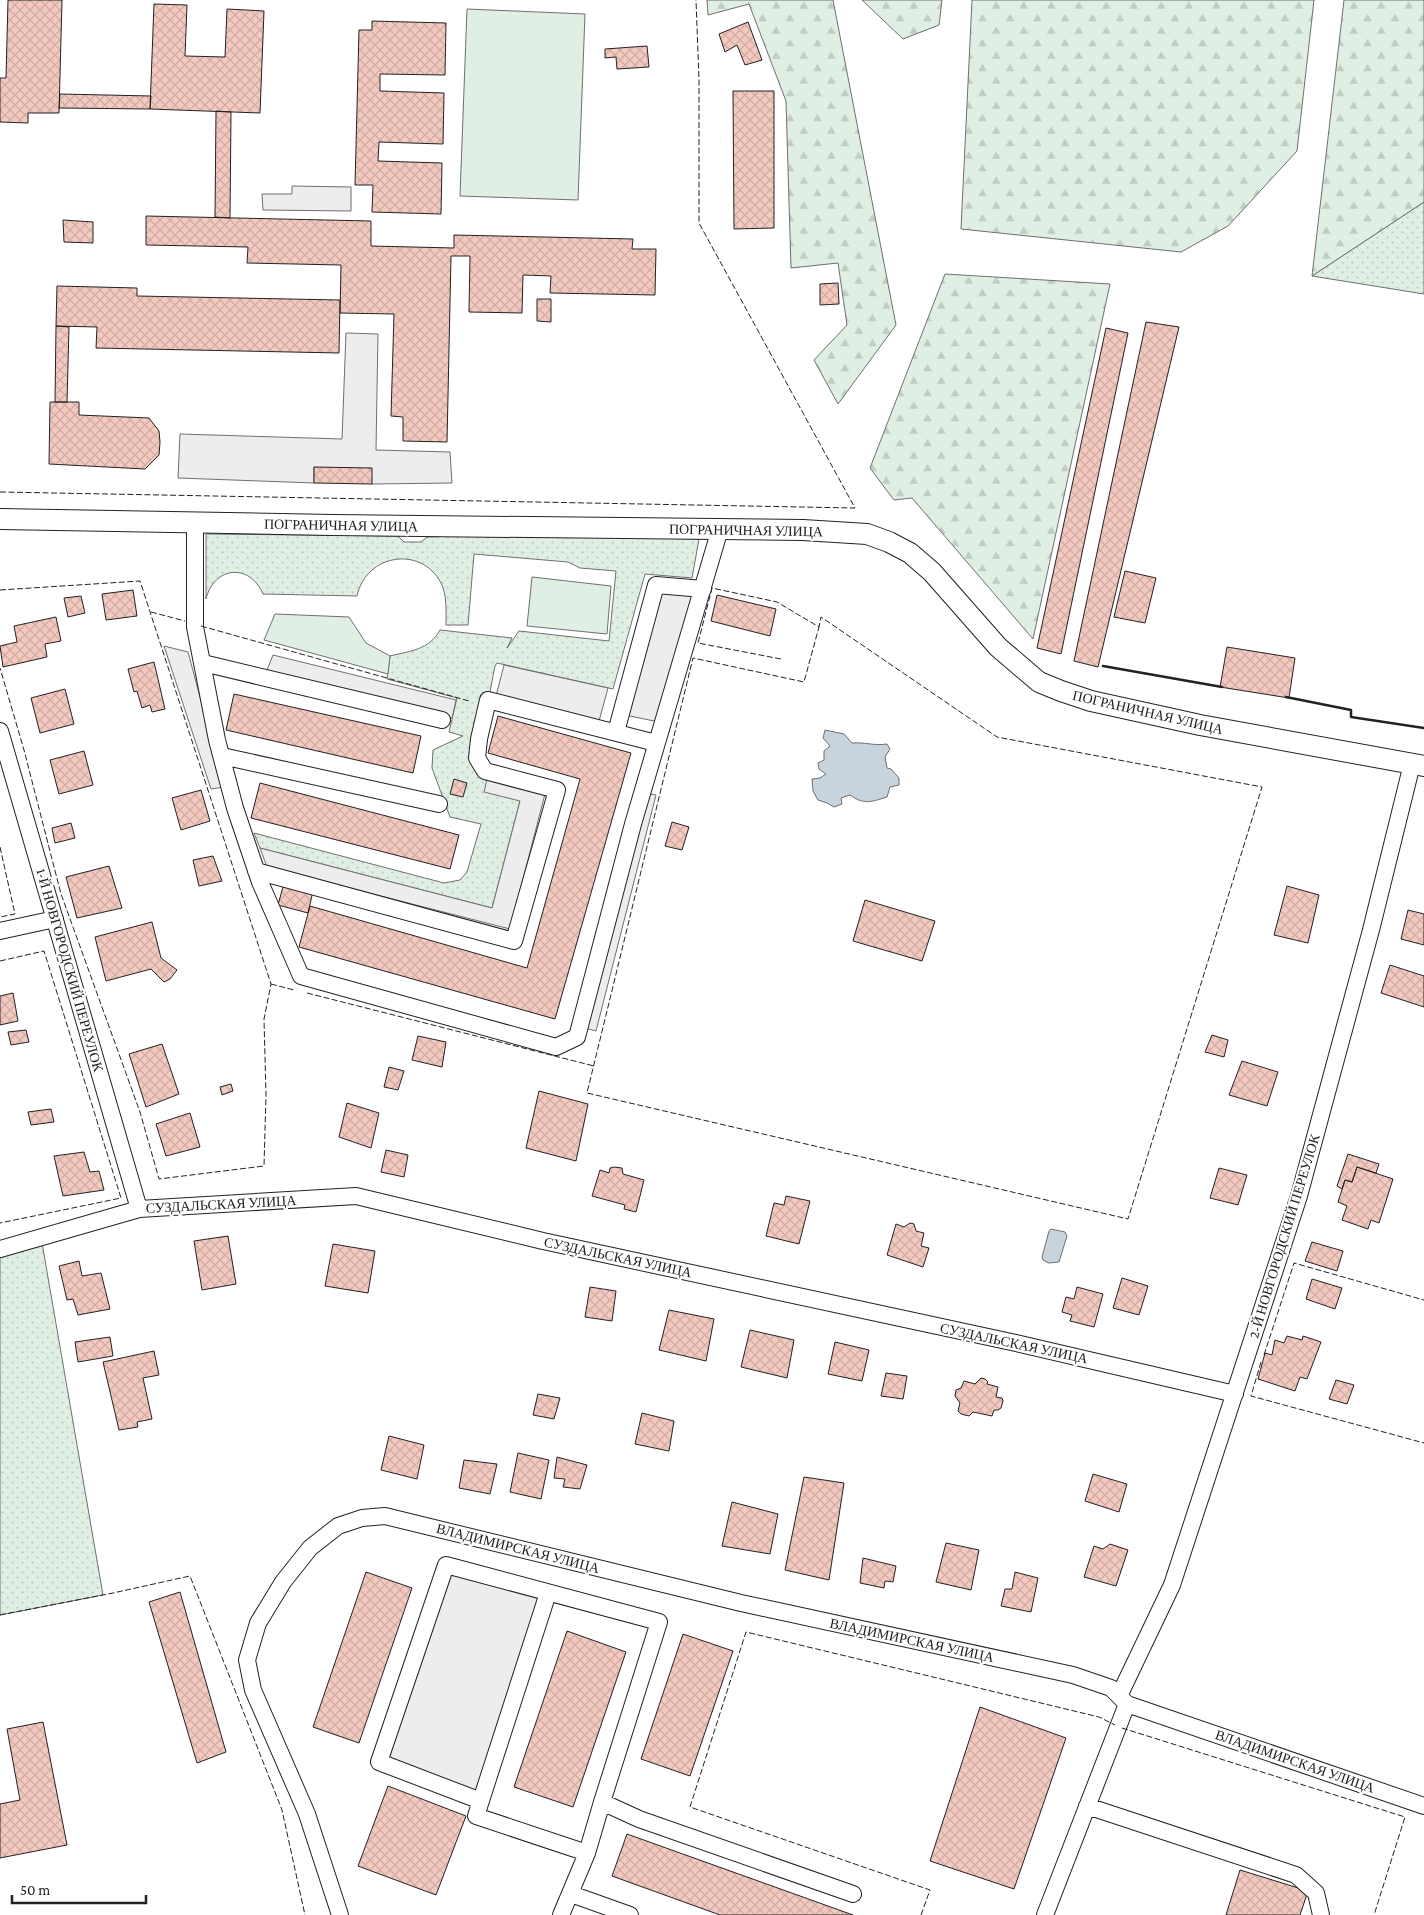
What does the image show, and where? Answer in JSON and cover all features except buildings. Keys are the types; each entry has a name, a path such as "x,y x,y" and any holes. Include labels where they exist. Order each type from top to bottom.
{"street":[{"name":"ПОГРАНИЧНАЯ УЛИЦА","path":"0,519 844,531 867,534 889,542 910,553 932,572 998,647 1039,682 1091,702 1200,725 1418,765"},
{"path":"195,523 195,627 222,756 235,808 256,872 301,976 556,1047 577,1037 633,824 720,529"},
{"path":"616,732 656,585 703,589"},
{"path":"203,663 442,720"},
{"path":"256,872 514,942 557,790 485,771 477,758 478,739 488,700 656,743"},
{"name":"1-Й НОВГОРОДСКИЙ ПЕРЕУЛОК","path":"0,731 139,1209"},
{"path":"222,756 439,804"},
{"name":"2-Й НОВГОРОДСКИЙ ПЕРЕУЛОК","path":"1045,1915 1087,1806 1123,1700 1172,1585 1235,1394 1299,1196 1418,765"},
{"path":"0,931 55,919"},
{"name":"СУЗДАЛЬСКАЯ УЛИЦА","path":"0,1250 139,1209 356,1196 543,1241 1016,1343 1235,1394"},
{"name":"ВЛАДИМИРСКАЯ УЛИЦА","path":"340,1915 307,1814 253,1690 247,1660 258,1623 283,1582 310,1548 338,1526 362,1518 385,1516 742,1603 1073,1676 1111,1688 1123,1700 1424,1806"},
{"path":"481,1800 379,1762 446,1565 659,1622 587,1853 561,1915"},
{"path":"548,1593 476,1816 587,1853"},
{"path":"602,1802 639,1819 853,1894"},
{"path":"1087,1806 1296,1874 1316,1893 1321,1915"},
{"path":"571,1894 630,1915"}],"green space":[{"path":"707,0 833,0 896,325 838,404 814,360 847,325 838,263 791,268 786,101 749,4 708,15"},
{"path":"862,0 942,0 939,25 903,39"},
{"path":"972,0 1314,0 1297,151 1228,226 1181,252 961,229"},
{"path":"1344,0 1424,0 1424,202 1312,276"},
{"path":"467,9 585,14 578,200 460,196"},
{"path":"1424,202 1424,294 1312,276"},
{"path":"945,274 1110,284 1033,639 912,498 894,500 870,468"},
{"path":"206,534 398,536 404,542 421,542 427,537 483,535 699,539 692,578 645,574 613,689 497,663 495,666 477,758 520,801 492,908 260,848 254,833 444,883 460,880 467,872 481,824 450,817 432,768 433,750 463,736 449,732 457,698 387,679 390,656 425,646 436,637 440,630 512,638 507,648 519,631 609,641 616,571 580,568 568,562 474,554 468,625 446,625 445,598 441,583 432,571 421,563 408,559 382,563 371,571 362,582 357,596 263,594 250,577 233,572 216,580 210,588 206,599"},
{"path":"532,577 611,586 607,634 527,626"},
{"path":"275,614 349,617 366,643 390,656 388,674 264,640"},
{"path":"41,1237 103,1595 0,1615 0,1249"}],"shaded area":[{"path":"292,186 351,187 351,211 263,210 262,194 292,194"},
{"path":"346,333 378,334 376,450 450,452 452,483 372,484 314,467 314,483 178,478 180,434 342,439"},
{"path":"659,590 697,594 659,722 625,715"},
{"path":"164,646 188,652 224,787 211,789"},
{"path":"273,655 456,700 452,718 267,670"},
{"path":"504,665 608,688 599,721 496,696"},
{"path":"825,730 844,734 852,743 887,744 890,749 885,757 887,768 891,769 899,778 899,785 890,787 887,797 872,801 859,800 850,795 841,798 842,804 834,807 818,800 813,791 812,779 820,778 826,774 819,769 818,763 824,760 824,751 830,746 823,738"},
{"path":"487,779 545,794 510,929 267,867 260,848 492,908 520,801 484,792"},
{"path":"646,793 656,795 596,1031 585,1028"},
{"path":"1051,1229 1065,1232 1067,1236 1059,1262 1049,1263 1043,1260 1042,1257"},
{"path":"446,1565 548,1593 481,1801 379,1762"}],"fence":[{"path":"0,492 855,508 699,223 699,79 696,0"},
{"path":"0,590 140,581 271,984 264,1019 266,1095 264,1166 159,1179 140,1112 61,894 24,750 0,668"},
{"path":"781,659 698,643 712,588 777,602 819,627 804,682 693,658 587,1093 1128,1219 1262,787 997,737 821,617 819,627"},
{"path":"151,612 185,621"},
{"path":"201,626 469,701"},
{"path":"0,847 15,914 0,917"},
{"path":"0,961 44,951 121,1198 0,1223"},
{"path":"271,984 294,990"},
{"path":"307,993 594,1066"},
{"path":"1264,1355 1294,1263 1424,1300"},
{"path":"1261,1362 1251,1396 1424,1443"},
{"path":"0,1615 190,1576 282,1810 305,1915"},
{"path":"921,1915 930,1890 690,1807 746,1632 1099,1717 1115,1725"},
{"path":"1122,1728 1405,1817 1374,1915"}],"wall":[{"path":"1103,666 1222,687"},
{"path":"1286,697 1351,710 1351,717 1424,728"}]}
